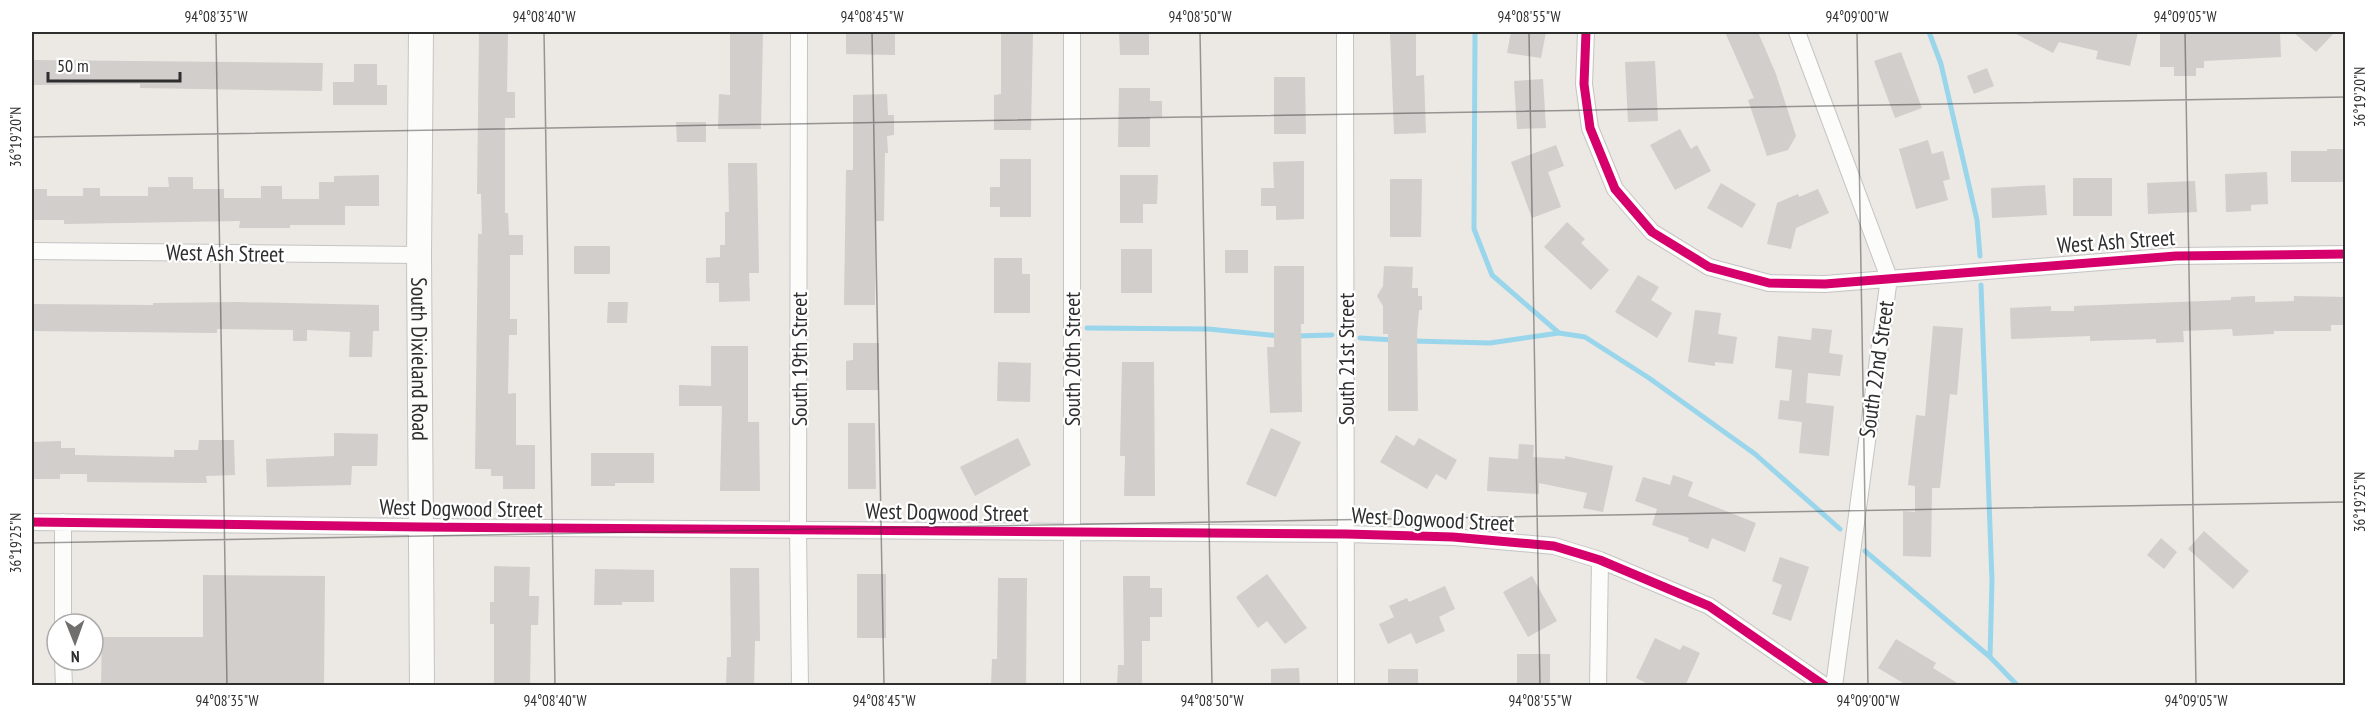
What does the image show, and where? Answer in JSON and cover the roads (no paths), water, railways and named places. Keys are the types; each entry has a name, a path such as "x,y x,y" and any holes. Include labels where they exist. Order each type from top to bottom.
{"main road":[{"name":"South Dixieland Road","path":"421,32 419,255 422,686"}],"street":[{"name":"South 19th Street","path":"799,32 800,686"},
{"name":"South 20th Street","path":"1072,32 1072,686"},
{"name":"South 21st Street","path":"1345,32 1346,686"},
{"name":"West Ash Street","path":"1586,32 1584,84 1590,128 1615,189 1652,232 1708,267 1769,283 1825,284 2175,256 2346,254"},
{"name":"South 22nd Street","path":"1797,32 1889,278 1834,686"},
{"name":"West Ash Street","path":"32,251 419,255"},
{"name":"West Dogwood Street","path":"32,522 1346,534 1453,537 1554,546 1599,560 1709,606 1826,686"},
{"path":"63,522 63,612"},
{"path":"1598,686 1599,560"}],"waterway":[{"path":"1475,32 1474,229 1492,275 1559,333 1585,337 1649,378 1755,454 1840,529"},
{"path":"1929,32 1941,64 1977,220 1980,256"},
{"path":"1981,285 1992,581 1990,657"},
{"path":"1087,328 1208,329 1280,336"},
{"path":"1413,341 1490,343 1559,333"},
{"path":"1295,336 1332,335"},
{"path":"1360,338 1394,340"},
{"path":"1865,551 1990,657 2018,686"}]}
